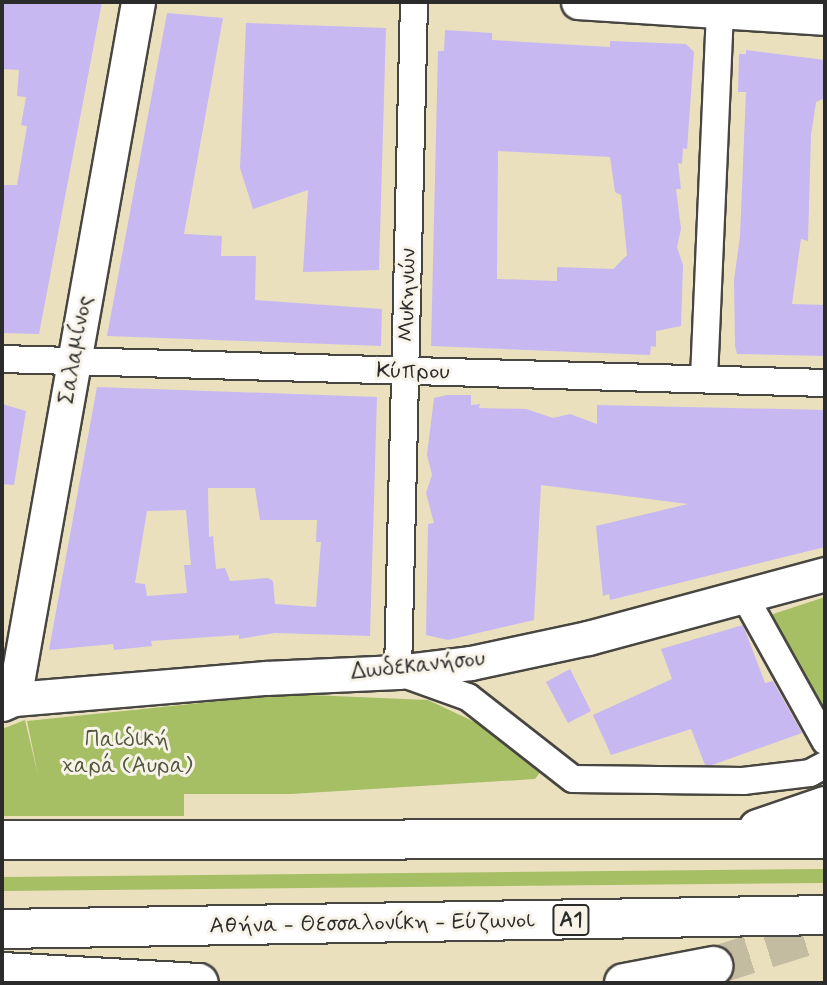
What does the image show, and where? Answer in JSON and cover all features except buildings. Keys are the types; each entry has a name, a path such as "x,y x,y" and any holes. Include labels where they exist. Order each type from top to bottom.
{"highway":[{"path":"729,839 825,806"},
{"path":"2,840 825,839"},
{"name":"Αθήνα - Θεσσαλονίκη - Εύζωνοι","path":"2,929 825,915"},
{"path":"624,983 713,966"},
{"path":"2,972 200,983"}],"street":[{"name":"Σαλαμίνος","path":"6,700 74,362 138,2"},
{"name":"Μυκηνών","path":"398,673 414,2"},
{"path":"578,2 825,18"},
{"path":"704,379 720,10"},
{"name":"Κύπρου","path":"2,359 825,383"},
{"name":"Δωδεκανήσου","path":"6,700 266,678 398,673 496,658 745,597 825,573"},
{"path":"745,597 825,741"},
{"path":"398,673 468,697 573,779 743,781 810,773 825,765"}],"green space":[{"path":"825,597 825,721 767,616"},
{"name":"Παιδική χαρά (Αυρα)","path":"288,694 428,700 496,732 542,770 535,779 291,794 184,794 184,816 2,816 2,729 25,720 38,775 27,721"},
{"path":"825,869 825,883 2,891 2,877"}],"tunnel":[{"path":"713,966 825,931"}]}
